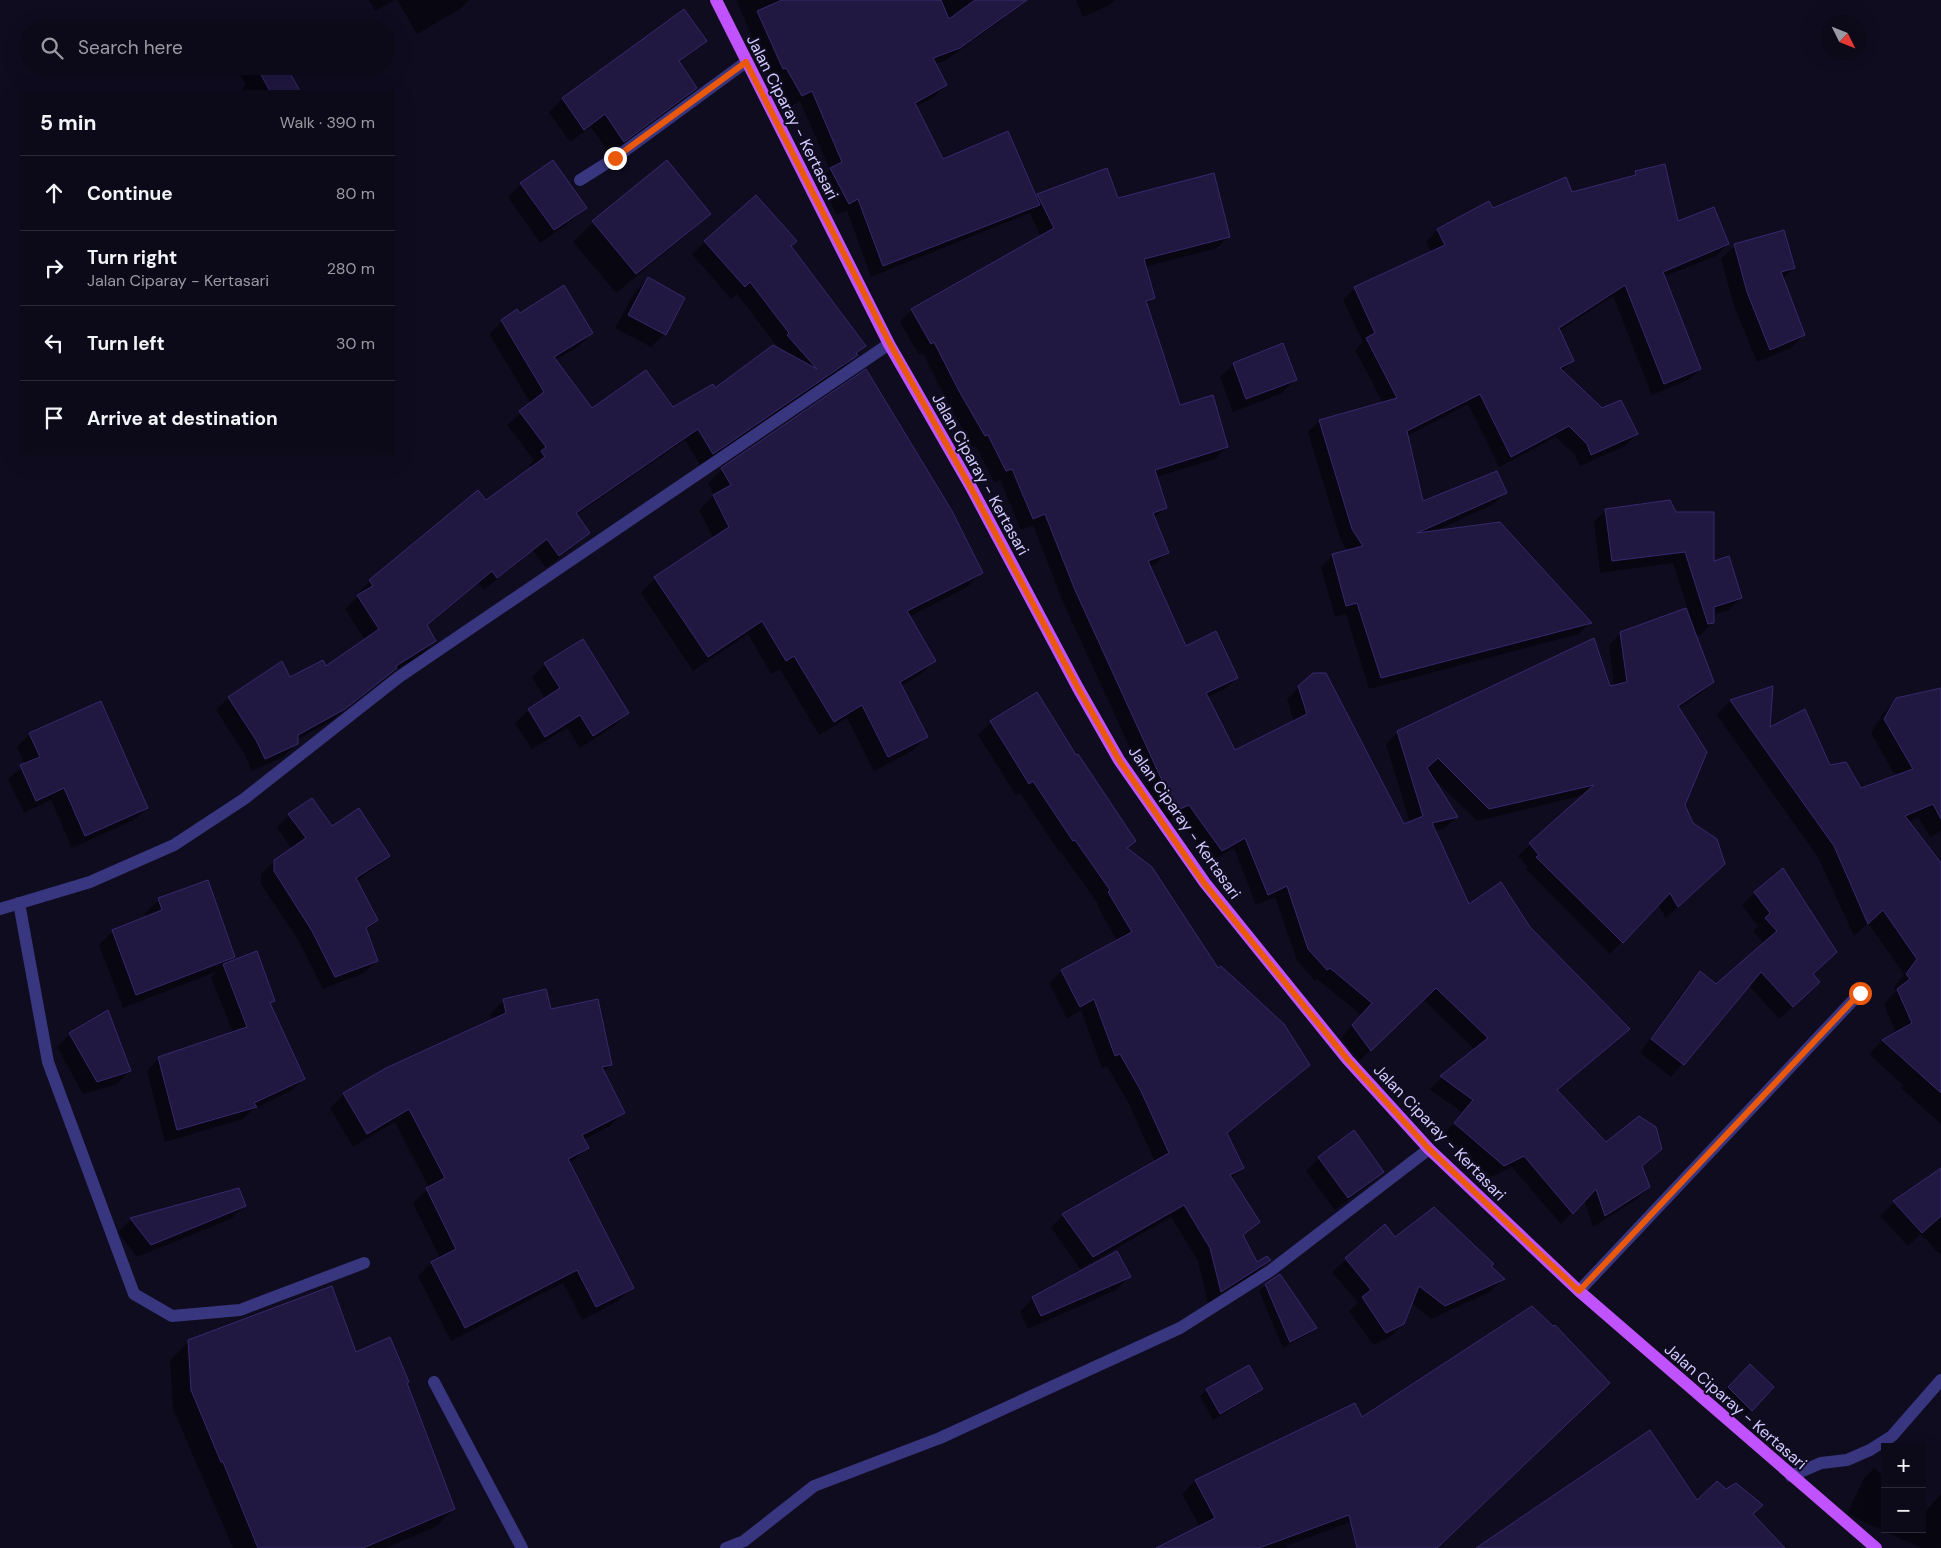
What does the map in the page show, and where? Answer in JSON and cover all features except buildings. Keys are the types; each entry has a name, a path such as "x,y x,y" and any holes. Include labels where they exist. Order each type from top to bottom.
{"main road":[{"name":"Jalan Ciparay - Kertasari","path":"716,0 890,344 971,488 1078,688 1119,760 1204,883 1348,1060 1429,1149 1579,1291 1876,1548"}],"street":[{"path":"580,180 615,158 746,62"},
{"path":"0,909 90,882 174,845 244,799 400,677 890,344"},
{"path":"18,903 48,1062 134,1294 172,1316 240,1310 364,1263"},
{"path":"1579,1291 1860,993"},
{"path":"726,1548 744,1541 814,1486 940,1438 1180,1328 1270,1271 1429,1149"},
{"path":"1791,1476 1821,1463 1847,1460 1870,1450 1892,1436 1941,1380"},
{"path":"434,1382 522,1548"}],"route":[{"path":"615,158 746,62 890,344 971,488 1078,688 1119,760 1204,883 1241,926 1348,1060 1429,1149 1579,1291 1860,993"}]}
